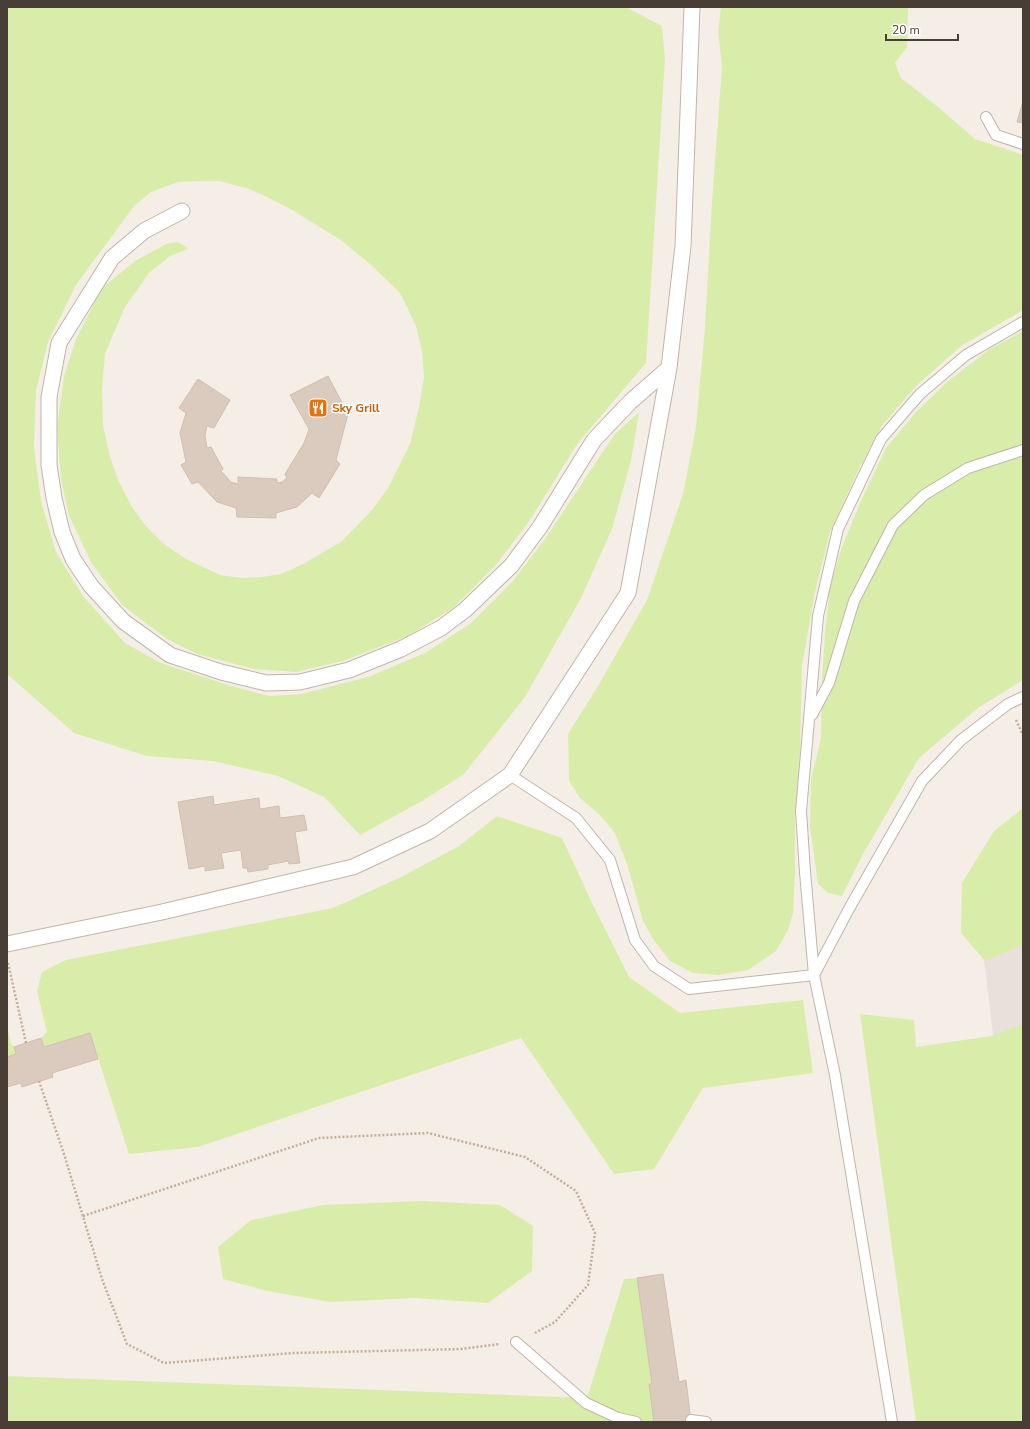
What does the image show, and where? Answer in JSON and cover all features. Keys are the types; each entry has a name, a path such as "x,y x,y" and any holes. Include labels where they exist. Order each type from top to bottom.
{"street":[{"path":"7,944 162,912 353,867 430,831 510,775 628,593 669,368 683,246 692,7"},
{"path":"182,211 144,231 112,258 60,343 49,397 49,465 54,498 62,532 73,559 91,586 123,621 170,655 221,672 266,683 300,682 349,670 401,649 441,628 465,610 511,566 540,527 594,440 630,402 669,368"}],"lane":[{"path":"986,117 996,135 1023,144"},
{"path":"892,1422 835,1075 814,975 801,811 818,616 838,529 881,439 920,394 966,355 1023,322"},
{"path":"810,718 829,683 854,601 893,525 924,495 968,468 1023,450"},
{"path":"814,975 850,907 922,781 961,740 1008,704 1023,697"},
{"path":"510,775 576,818 610,860 635,940 654,966 689,989 814,975"},
{"path":"516,1342 586,1403 618,1418 636,1422"},
{"path":"691,1420 706,1422"}],"path":[{"path":"7,959 26,1043"},
{"path":"39,1081 64,1154 102,1279 127,1344 164,1363 294,1353 461,1350 516,1342 555,1322 588,1285 595,1233 576,1191 525,1157 428,1133 319,1138 83,1216"}],"shaded area":[{"path":"1023,852 1023,1285 982,942"}],"green space":[{"path":"7,7 626,7 662,26 665,58 646,363 578,443 528,523 495,566 453,608 408,636 343,661 296,672 254,669 197,654 167,639 122,605 91,562 69,516 61,479 57,428 64,376 76,339 102,288 135,261 166,244 177,242 188,249 170,256 149,273 125,307 105,354 102,390 103,425 110,457 119,482 132,507 145,525 164,544 186,559 220,575 242,578 281,574 303,564 341,542 372,510 388,488 410,444 419,407 424,377 422,351 416,326 400,293 371,265 342,241 294,211 246,188 219,181 178,182 151,192 134,206 76,285 48,342 36,391 34,447 41,501 56,552 83,596 125,643 161,663 231,686 270,696 301,694 368,677 425,653 470,624 513,581 547,536 614,435 639,412 631,461 612,529 581,598 525,697 464,774 424,800 360,835 324,797 278,776 213,761 147,756 74,733 7,674"},
{"path":"721,7 908,7 907,47 895,63 901,78 937,106 975,139 1023,155 1023,310 961,346 916,386 881,427 857,473 830,532 815,592 802,666 800,751 795,818 793,913 788,930 776,951 748,970 719,975 693,973 670,961 653,939 643,921 628,867 615,833 600,815 580,798 569,781 568,734 598,686 647,600 683,494 696,427 705,327 722,66 718,32"},
{"path":"1023,331 1023,680 978,708 919,758 863,854 842,896 828,893 818,884 810,827 811,779 821,738 822,680 830,587 842,547 860,503 886,448 916,412 948,381 990,349"},
{"path":"1023,808 1023,945 985,961 961,933 962,883 994,831"},
{"path":"497,816 562,838 629,977 680,1013 803,1000 813,1073 703,1088 654,1169 614,1174 521,1038 198,1147 129,1154 90,1033 44,1047 41,1038 47,1032 37,991 42,972 66,960 333,908 401,877 459,846"},
{"path":"860,1014 914,1020 916,1047 991,1036 1023,1024 1023,1422 916,1422"},
{"path":"7,1025 11,1044 14,1047 16,1054 7,1057"},
{"path":"422,1201 500,1205 533,1226 532,1271 488,1303 416,1298 331,1302 267,1291 223,1279 218,1247 251,1220 323,1205"},
{"path":"637,1278 652,1384 649,1385 654,1422 7,1422 7,1376 587,1398 624,1279"}],"building":[{"path":"1023,101 1023,123 1017,122"},
{"path":"328,376 348,414 336,460 340,464 319,498 312,493 297,507 276,513 276,518 237,517 236,508 217,502 198,482 192,484 181,465 186,462 180,433 186,413 179,408 198,379 230,400 214,428 207,426 205,435 207,448 211,447 223,469 221,471 231,482 238,484 238,477 277,479 277,483 282,482 287,478 285,474 304,443 309,429 290,395"},
{"path":"213,796 214,805 259,798 260,809 279,806 280,818 304,815 307,830 295,832 300,863 289,864 288,861 268,865 268,869 248,872 247,868 243,868 241,850 221,853 224,868 205,871 205,866 189,869 178,802"},
{"path":"90,1033 98,1059 52,1073 53,1077 22,1087 21,1083 7,1087 7,1057 16,1054 14,1047 41,1038 44,1047"},
{"path":"663,1274 679,1382 686,1380 691,1422 654,1422 649,1384 652,1384 637,1278"}],"place":[{"name":"Sky Grill","path":"318,408"}]}
